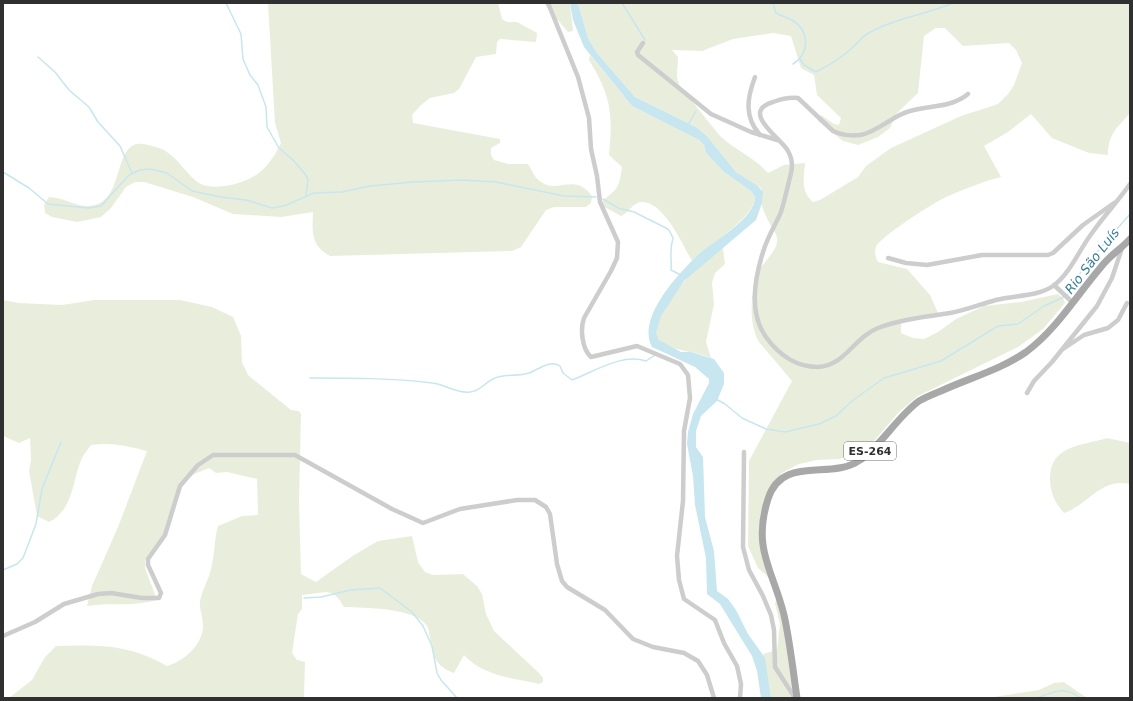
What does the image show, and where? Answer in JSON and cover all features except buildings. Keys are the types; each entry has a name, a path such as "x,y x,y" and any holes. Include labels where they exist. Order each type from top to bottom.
{"main road":[{"name":"ES-264","path":"796,698 784,616 765,562 761,540 764,511 772,489 782,478 795,472 839,468 860,460 903,414 922,399 1007,363 1025,352 1050,330 1070,300 1102,265 1130,239"}],"street":[{"path":"548,3 578,77 589,118 591,149 598,176 600,202 618,242 616,258 611,271 584,318 582,336 591,357 637,346 680,364 688,375 690,391 684,431 683,501 677,556 679,580 684,599 712,616 719,627 724,642 739,671 740,698"},
{"path":"643,44 637,52 638,55 705,109 761,136 779,140"},
{"path":"755,77 748,97 748,110 753,125 761,136"},
{"path":"968,94 960,101 948,105 910,110 863,134 852,135 839,134 833,131 800,99 785,98 768,103 761,112 761,120 764,125 788,150 791,156 792,170 781,212 764,247 757,273 755,299 759,324 766,337 792,362 802,366 830,366 837,362 858,340 876,328 918,317 952,313 996,300 1045,291 1061,279 1093,231 1130,184"},
{"path":"888,258 906,263 927,265 982,255 1048,255 1053,253 1083,226 1120,198"},
{"path":"1027,393 1034,381 1052,362 1097,306 1112,278 1120,249"},
{"path":"1054,285 1070,300"},
{"path":"1061,350 1084,335 1108,328 1118,320 1127,303"},
{"path":"744,452 743,547 745,559 771,615 774,630 775,667 796,698"},
{"path":"3,636 35,622 56,608 98,594 112,593 142,598 159,598 161,592 150,569 148,559 163,540 178,490 192,471 213,456 295,455 392,509 419,522 427,522 460,509 498,502 528,499 541,503 550,514 557,564 562,581 567,587 605,610 633,640 653,647 684,653 698,662 707,675 714,698"}],"green space":[{"path":"268,3 498,3 502,19 507,22 517,22 537,33 536,42 500,39 497,42 496,54 476,57 459,89 454,93 430,98 412,115 413,123 500,139 500,143 491,148 491,155 494,160 508,164 528,164 537,178 547,185 579,185 586,189 592,196 591,203 586,207 554,207 546,210 521,247 512,251 330,256 319,248 314,238 313,212 281,217 233,214 193,197 144,182 135,182 126,187 111,208 101,217 77,222 52,217 45,213 44,205 49,197 54,197 85,206 101,203 108,196 113,186 124,155 129,148 137,144 149,145 167,152 193,178 205,186 213,187 239,183 248,180 260,172 272,159 281,143 275,123"},
{"path":"544,3 570,3 573,31 568,32"},
{"path":"578,3 1130,3 1130,113 1114,132 1108,148 1108,155 1089,153 1052,138 1031,114 1008,132 984,146 1001,177 973,186 939,200 896,228 876,247 875,253 878,262 907,269 930,295 938,313 914,316 901,323 901,333 913,338 924,339 938,332 956,319 984,306 1021,302 1058,294 1063,298 1065,303 1043,329 1018,347 918,396 899,412 874,441 861,451 840,459 817,460 799,464 782,473 773,484 760,528 780,596 796,698 771,698 763,654 777,650 780,624 775,604 777,595 775,587 767,576 758,568 748,546 749,461 792,381 759,342 755,334 752,316 752,296 754,286 760,269 776,246 777,236 762,208 761,188 736,172 707,136 696,127 635,97 597,53 588,38","holes":["936,28 945,28 963,46 1009,43 1016,50 1022,63 1014,85 1008,94 998,104 961,116 891,148 866,166 858,177 820,200 813,202 804,189 805,163 784,165 768,173 757,162 720,136 679,85 677,77 678,57 672,50 702,51 733,39 773,33 791,36 801,68 814,75 817,95 841,118 839,125 834,124 821,115 818,121 843,141 858,145 878,137 890,128 897,113 918,93 924,36"]},
{"path":"590,55 632,106 699,140 704,145 706,153 724,172 751,191 755,197 753,205 739,223 692,261 671,225 657,208 649,203 638,203 621,216 599,204 616,189 620,181 622,167 609,155 611,128 609,105 602,84 589,60"},
{"path":"723,248 725,264 715,273 712,283 714,304 706,342 711,358 705,355 672,348 666,345 660,341 656,335 657,326 661,315 676,292 691,274 702,263"},
{"path":"3,300 18,303 62,305 94,300 180,300 212,307 233,317 241,336 242,362 248,375 291,410 299,411 301,414 299,501 301,574 316,582 354,555 378,541 412,536 418,562 425,572 433,575 463,574 477,586 482,594 486,614 494,631 540,674 543,678 543,682 539,684 489,672 480,668 464,655 454,673 443,667 436,660 432,650 428,627 421,620 412,615 401,612 376,608 344,607 335,595 326,592 302,595 302,609 298,614 292,653 297,660 305,662 304,698 9,698 32,680 45,657 56,646 113,647 139,653 167,666 186,656 197,645 202,632 203,622 200,601 211,569 218,526 242,516 258,515 257,479 227,472 216,473 209,468 187,477 182,486 157,550 145,560 145,568 157,600 131,604 87,606 92,586 118,527 147,451 112,444 91,445 82,458 71,494 63,510 57,517 49,522 37,516 29,471 31,460 30,438 19,443 3,436"},
{"path":"1107,438 1130,443 1130,484 1111,484 1095,493 1073,509 1064,513 1058,505 1051,488 1051,468 1055,459 1061,453 1069,449"},
{"path":"1064,682 1087,698 988,698 1039,690 1054,683"}],"water":[{"path":"570,3 578,3 588,38 597,53 635,97 696,127 707,136 736,172 758,186 763,192 762,203 756,220 684,281 661,316 656,333 659,340 681,352 691,352 714,359 724,373 724,384 717,401 701,416 696,431 696,447 703,457 705,517 714,551 717,591 728,599 736,610 748,634 765,658 771,698 761,698 757,671 752,656 720,604 707,594 706,558 695,505 693,476 687,444 688,432 693,414 709,383 709,379 695,367 652,347 649,335 650,323 655,310 671,284 698,255 741,221 753,205 755,197 751,191 724,172 706,153 704,145 699,140 632,106 584,47 573,20"}],"waterway":[{"path":"226,3 241,34 243,59 250,75 258,85 266,107 267,127 279,148 294,161 308,179 306,195"},
{"path":"622,3 645,40"},
{"path":"773,3 776,13 790,19 798,25 805,36 806,42 803,54 793,64"},
{"path":"800,59 804,65 816,72 841,57 865,35 888,24 953,3"},
{"path":"38,57 55,72 69,90 89,107 98,122 120,146 132,173"},
{"path":"688,125 696,111"},
{"path":"3,172 29,188 48,204 88,208 101,206 129,175 140,170 150,169 167,173 192,191 246,200 272,208 284,206 314,193 342,192 370,186 413,182 462,180 496,182 564,196 596,197"},
{"path":"603,199 618,208 634,212 669,230 673,238 671,270 681,275"},
{"name":"Rio São Luís","path":"1067,295 1084,267 1130,214"},
{"name":"Rio São Luís","path":"716,399 725,404 742,418 766,429 785,432 819,424 836,416 852,401 884,378 941,361 998,326 1018,324 1044,306 1064,297"},
{"path":"310,378 417,381 437,384 460,392 470,392 480,389 497,377 533,372 548,364 556,364 560,366 563,373 572,380 617,361 627,359 646,361 655,355"},
{"path":"3,570 17,564 23,558 36,524 42,489 61,442"},
{"path":"304,598 321,597 351,590 380,588 412,612 423,626 432,646 437,673 441,680 457,698"},
{"path":"1037,698 1059,691 1069,692 1080,698"}]}
